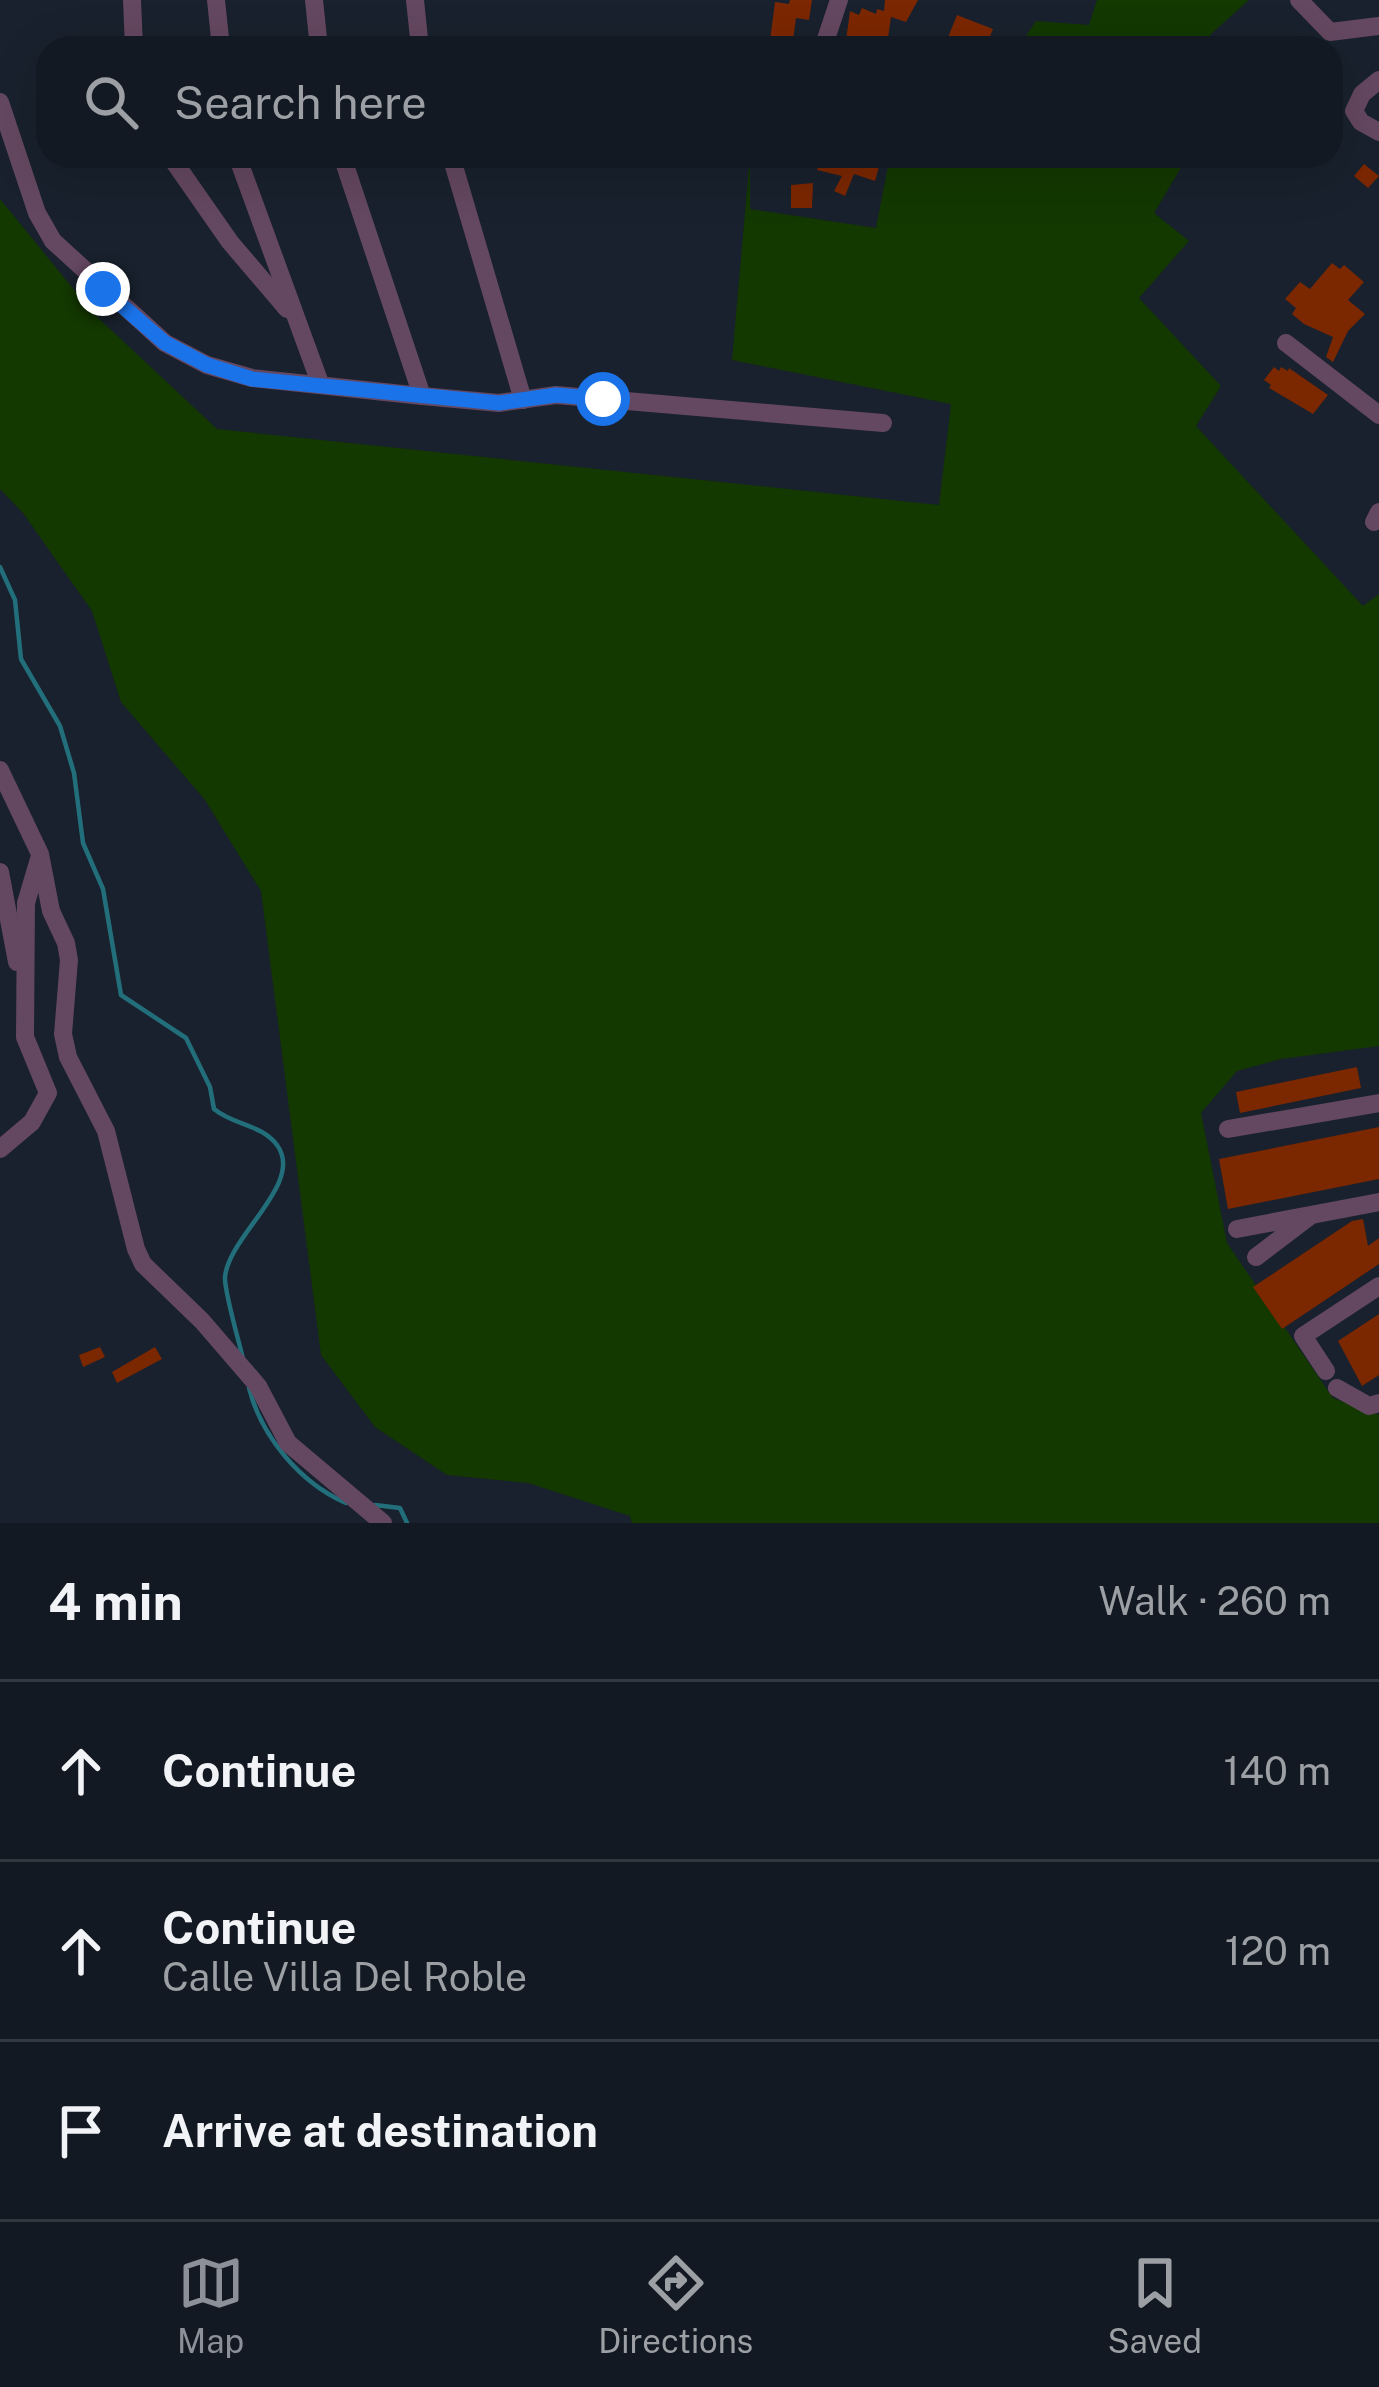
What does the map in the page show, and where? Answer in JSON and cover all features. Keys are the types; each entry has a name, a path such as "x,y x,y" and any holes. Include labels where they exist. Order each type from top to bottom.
{"street":[{"path":"132,0 134,36"},
{"path":"216,0 219,36"},
{"path":"314,0 318,36"},
{"path":"415,0 419,36"},
{"path":"827,36 838,0"},
{"path":"1299,0 1323,29 1339,34 1379,26"},
{"path":"1379,80 1362,94 1354,111 1361,122 1379,132"},
{"path":"0,102 53,241 165,343 207,365 252,379 499,403 556,395 883,423"},
{"path":"178,168 230,242 298,322"},
{"path":"241,168 320,383"},
{"path":"346,168 422,396"},
{"path":"455,168 523,400"},
{"path":"1286,343 1379,415"},
{"path":"0,770 40,854 47,900 66,943 63,1034 68,1057 112,1146 130,1231 143,1264 258,1386 288,1443 383,1523"},
{"path":"0,1149 42,1108 48,1093 25,1037 26,903 40,854"},
{"path":"0,872 25,1004"},
{"path":"43,1074 83,1086"},
{"path":"1228,1130 1379,1103"},
{"path":"1237,1229 1379,1202"},
{"path":"1256,1257 1317,1211"},
{"path":"1379,1286 1303,1336 1332,1380 1369,1406 1379,1403"}],"green space":[{"path":"1097,0 1249,0 1210,36 1026,36 1036,21 1089,25"},
{"path":"749,168 750,209 876,228 888,168 1181,168 1154,213 1189,241 1139,298 1221,386 1196,426 1363,606 1379,594 1379,1046 1281,1059 1237,1071 1201,1113 1227,1243 1333,1398 1379,1415 1379,1523 632,1523 630,1516 528,1483 447,1475 375,1427 321,1355 261,891 205,800 121,702 92,611 23,513 0,489 0,199 93,313 217,429 939,505 951,404 732,360"}],"building":[{"path":"790,0 812,0 809,20 796,18 794,36 771,36 775,2 789,4"},
{"path":"885,0 918,0 906,22 891,17 888,36 847,36 850,11 859,15 862,8 876,14 877,9 884,11"},
{"path":"957,15 993,29 990,36 949,36"},
{"path":"1364,164 1379,176 1368,188 1354,176"},
{"path":"879,168 875,181 854,174 845,196 834,191 842,176 817,170"},
{"path":"813,183 812,208 791,208 791,185"},
{"path":"1332,263 1340,269 1344,265 1364,282 1348,300 1365,314 1348,331 1333,362 1326,357 1333,337 1304,324 1285,299 1300,282 1310,289"},
{"path":"1274,367 1279,371 1289,368 1328,395 1313,414 1269,388 1264,380"},
{"path":"1357,1067 1361,1088 1240,1113 1236,1092"},
{"path":"1379,1127 1379,1179 1228,1209 1219,1159"},
{"path":"1363,1219 1368,1246 1379,1238 1379,1264 1282,1329 1253,1287 1352,1221"},
{"path":"1379,1314 1379,1375 1362,1386 1338,1341"},
{"path":"100,1347 105,1357 83,1367 79,1355"},
{"path":"155,1347 162,1359 117,1383 112,1372"}],"waterway":[{"path":"0,567 15,600 21,659 60,726 74,773 83,843 103,889 121,995 186,1038 210,1087 214,1109 271,1138 283,1160 274,1192 239,1244 225,1277 243,1359"},
{"path":"249,1388 263,1423 285,1456 313,1483 346,1503"},
{"path":"375,1505 400,1508 407,1523"}],"route":[{"path":"103,289 165,343 207,365 252,379 499,403 556,395 603,399"}]}
